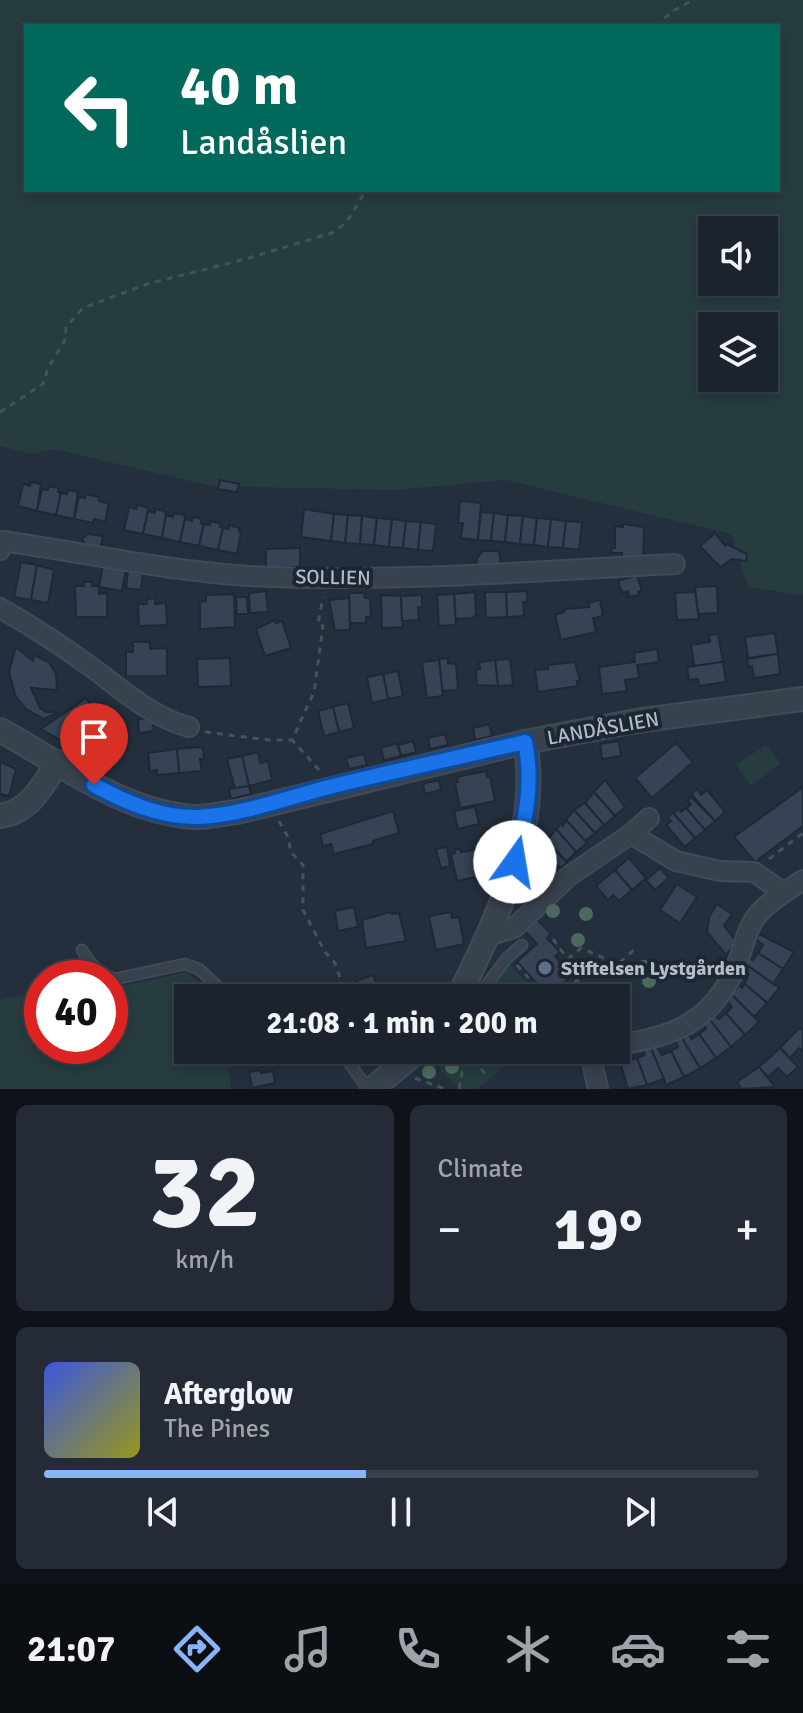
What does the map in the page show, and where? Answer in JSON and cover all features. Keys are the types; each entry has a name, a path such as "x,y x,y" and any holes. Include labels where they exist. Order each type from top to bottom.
{"street":[{"name":"SOLLIEN","path":"1,542 217,573 326,578 675,564"},
{"path":"0,608 141,703 175,724 189,727"},
{"name":"LANDÅSLIEN","path":"0,730 128,803 154,811 196,817 237,812 525,742 636,721 803,699"},
{"path":"465,984 488,936 515,862 531,770 525,742"},
{"path":"0,816 12,814 35,797 58,762"},
{"path":"488,936 514,928 569,876 649,818"},
{"path":"631,834 685,864 720,871 754,872 783,892"},
{"path":"630,1043 670,1034 685,1027 710,1007 734,971 758,914 783,892 803,880"},
{"path":"370,1089 403,1064"},
{"path":"592,1064 598,1089"}],"lane":[{"path":"488,984 509,956 522,945"},
{"path":"82,950 87,960 106,976 115,979 185,964 199,969 215,984"},
{"path":"351,1064 370,1089"}],"path":[{"path":"657,24 693,0"},
{"path":"0,412 43,384 48,368 65,340 66,327 83,308 147,284 332,233 346,223 365,192"},
{"path":"292,740 314,692 323,626 318,624 326,578"},
{"path":"189,727 216,735 292,740 317,767"},
{"path":"272,803 289,839 290,851 303,865 303,910 325,952 335,963 342,984"},
{"path":"754,872 803,833"},
{"path":"553,939 587,992 637,947"},
{"path":"568,959 581,948 654,980"},
{"path":"509,956 532,984"},
{"path":"574,984 577,980"},
{"path":"459,1089 463,1066 466,1064"},
{"path":"478,1064 487,1077"},
{"path":"395,1071 445,1089"}],"green space":[{"path":"0,0 803,0 803,595 748,587 731,534 506,480 393,490 211,486 55,449 31,454 0,446"},
{"path":"766,745 781,763 751,786 736,765"},
{"path":"510,965 528,984 495,984"},
{"path":"187,972 201,984 174,984 174,1064 240,1064 228,1068 231,1089 0,1089 0,1000 24,994 24,1064 128,1064 128,985"},
{"path":"439,1064 508,1064 477,1089 460,1089 441,1071"}],"building":[{"path":"220,480 239,484 237,492 218,489"},
{"path":"31,482 41,484 37,511 18,506 23,484 30,486"},
{"path":"49,486 59,488 58,492 61,493 56,515 37,511 42,489 48,490"},
{"path":"68,490 78,492 74,519 56,515 61,493 67,494"},
{"path":"86,494 99,497 99,501 109,504 105,522 74,519 79,497 85,498"},
{"path":"460,501 481,503 478,540 461,538 463,523 458,523"},
{"path":"137,505 147,507 148,511 143,534 124,530 129,507 136,509"},
{"path":"155,509 165,511 166,515 162,538 143,534 148,511 155,513"},
{"path":"304,509 334,514 331,541 301,537"},
{"path":"481,512 494,513 491,541 478,540"},
{"path":"174,513 184,515 185,519 180,542 162,538 166,515 173,517"},
{"path":"494,513 508,515 505,542 491,541"},
{"path":"334,514 348,515 345,543 331,541"},
{"path":"348,515 362,516 360,544 345,543"},
{"path":"508,515 523,516 520,544 505,542"},
{"path":"362,516 377,518 374,545 360,544"},
{"path":"523,516 537,518 534,545 520,544"},
{"path":"193,517 202,519 201,523 204,524 199,546 180,542 185,519 192,521"},
{"path":"377,518 392,519 389,547 374,545"},
{"path":"537,518 551,519 548,547 534,545"},
{"path":"392,519 406,521 403,548 389,547"},
{"path":"551,519 566,521 563,548 548,547"},
{"path":"211,521 221,524 223,528 218,550 199,546 204,524 210,525"},
{"path":"406,521 421,522 418,550 403,548"},
{"path":"566,521 582,522 579,550 563,548"},
{"path":"421,522 436,524 433,551 418,550"},
{"path":"623,524 644,527 643,564 622,564 622,553 611,553 615,548 615,526 623,527"},
{"path":"229,525 239,528 241,532 237,554 218,550 223,528 229,529"},
{"path":"715,533 725,546 727,544 747,554 746,561 731,559 721,567 713,560 700,546"},
{"path":"88,534 103,536 100,550 87,548 82,539"},
{"path":"300,548 300,567 266,568 266,549"},
{"path":"483,551 499,551 501,566 476,568 477,558"},
{"path":"21,562 37,565 31,600 14,597"},
{"path":"37,565 54,570 48,603 31,600"},
{"path":"103,565 126,569 122,591 99,587"},
{"path":"128,571 143,574 141,590 126,588"},
{"path":"637,575 642,591 638,592 639,595 629,597 628,591 622,593 618,581"},
{"path":"84,582 99,586 99,594 107,593 107,617 76,617 75,586 84,586"},
{"path":"717,586 718,613 698,614 695,587"},
{"path":"266,591 268,612 250,613 249,593"},
{"path":"527,591 527,602 523,602 524,616 507,617 506,592"},
{"path":"475,592 476,614 480,616 455,619 454,594"},
{"path":"485,592 506,592 507,617 486,618"},
{"path":"695,592 699,619 677,620 675,593"},
{"path":"349,593 364,593 365,598 370,598 371,617 366,617 366,623 350,623"},
{"path":"234,594 235,627 200,629 200,602 206,601 206,595"},
{"path":"454,594 456,625 439,626 437,595"},
{"path":"381,595 401,596 403,627 382,628"},
{"path":"422,595 422,607 418,607 419,620 402,621 401,596"},
{"path":"236,597 247,597 248,614 237,614"},
{"path":"155,598 155,604 166,603 167,625 139,626 138,604 147,604 147,599"},
{"path":"349,598 350,630 335,630 329,600"},
{"path":"600,600 603,616 593,618 596,632 561,640 555,615 564,612 564,609 589,607 588,603"},
{"path":"275,620 276,623 282,621 291,648 265,656 256,629"},
{"path":"775,633 778,654 748,658 745,637"},
{"path":"718,634 723,662 694,666 691,645 710,642 709,635"},
{"path":"133,642 150,642 150,649 167,648 167,676 126,676 126,652 133,652"},
{"path":"16,647 33,661 34,655 49,662 56,674 57,690 31,688 40,708 46,712 59,712 44,719 26,709 16,697 9,672"},
{"path":"657,649 659,662 637,665 639,678 625,680 627,691 602,694 599,667 635,662 634,653"},
{"path":"778,654 780,674 754,678 747,659"},
{"path":"230,658 231,686 198,687 197,659"},
{"path":"448,658 448,663 456,664 458,690 442,691 439,659"},
{"path":"510,659 513,685 498,686 495,660"},
{"path":"439,660 443,696 427,698 422,662"},
{"path":"495,660 498,686 477,685 479,662"},
{"path":"575,662 580,681 577,681 578,686 538,692 535,670"},
{"path":"723,662 726,682 699,686 698,679 689,680 687,667"},
{"path":"398,671 403,696 388,699 383,674"},
{"path":"383,674 388,699 372,703 367,677"},
{"path":"86,698 94,709 88,712 95,723 86,734 60,740 41,729"},
{"path":"348,703 354,728 339,732 333,707"},
{"path":"333,707 339,732 324,736 318,711"},
{"path":"152,718 154,731 139,733 138,719"},
{"path":"489,724 492,736 475,740 473,728"},
{"path":"445,734 448,745 430,749 428,738"},
{"path":"413,741 416,752 401,756 398,745"},
{"path":"619,741 621,756 602,759 600,744"},
{"path":"397,743 401,756 384,760 381,748"},
{"path":"676,743 693,762 652,798 635,778"},
{"path":"203,748 204,759 200,759 202,771 179,773 177,749"},
{"path":"177,749 179,773 157,775 157,770 150,771 148,753"},
{"path":"258,752 260,763 268,761 272,780 249,786 242,756"},
{"path":"364,754 367,765 349,769 346,758"},
{"path":"242,756 249,786 235,789 227,759"},
{"path":"0,762 16,769 9,796 0,794"},
{"path":"486,771 495,801 460,808 455,783 458,782 457,777"},
{"path":"439,780 441,790 425,794 423,784"},
{"path":"605,780 625,807 615,816 594,792"},
{"path":"249,786 251,794 231,799 229,789"},
{"path":"803,787 803,826 755,862 734,837"},
{"path":"697,789 701,795 707,790 725,812 715,821 691,794"},
{"path":"594,792 615,816 604,825 585,803"},
{"path":"691,797 715,821 705,830 686,808 691,804 688,800"},
{"path":"585,803 604,825 595,833 574,810"},
{"path":"475,807 479,824 458,829 454,811"},
{"path":"678,808 681,812 686,808 705,830 695,838 674,814"},
{"path":"574,810 595,833 585,841 566,820"},
{"path":"393,811 399,833 373,841 373,844 334,854 331,844 323,846 320,834"},
{"path":"671,814 695,838 685,847 666,825 671,821 668,817"},
{"path":"566,820 587,843 576,852 556,829 561,824 563,826"},
{"path":"556,829 576,852 566,862 547,840"},
{"path":"496,846 500,863 484,866 486,875 457,881 451,854 455,853 454,850 460,849 461,852"},
{"path":"447,847 450,866 441,868 436,849"},
{"path":"554,848 567,863 560,868 548,854"},
{"path":"629,858 646,878 632,890 615,870"},
{"path":"542,859 554,874 547,880 535,865"},
{"path":"660,868 669,878 655,890 646,880"},
{"path":"615,870 632,890 619,901 613,895 608,900 596,886"},
{"path":"677,884 697,897 680,923 660,910"},
{"path":"717,904 732,914 724,926 737,942 726,955 707,932 709,917"},
{"path":"354,907 358,927 338,931 335,911"},
{"path":"391,912 399,913 406,941 366,948 362,920"},
{"path":"451,912 452,918 459,917 464,944 436,950 429,916"},
{"path":"534,916 551,934 547,938 560,952 555,956 572,975 563,984 537,984 517,962 537,944 522,928"},
{"path":"759,934 794,952 783,969 758,953 763,945 756,939"},
{"path":"758,953 783,969 773,984 744,963 748,957 753,960"},
{"path":"744,963 779,988 767,1003 745,984 748,975 741,968"},
{"path":"373,975 377,984 357,984 356,981"},
{"path":"745,984 767,1003 754,1017 729,992"},
{"path":"729,992 759,1022 745,1035 726,1013 732,1007 724,997"},
{"path":"712,1013 719,1019 726,1013 745,1035 731,1047 707,1016"},
{"path":"707,1016 731,1047 716,1058 699,1034 706,1029 702,1020"},
{"path":"799,1028 803,1031 803,1051 799,1048 790,1058 780,1048"},
{"path":"685,1031 692,1039 699,1034 716,1058 700,1068 680,1035"},
{"path":"680,1035 700,1068 684,1077 671,1051 678,1047 675,1038"},
{"path":"655,1044 662,1055 671,1051 684,1077 666,1085 650,1046"},
{"path":"650,1046 664,1079 647,1085 637,1058 645,1055 643,1049"},
{"path":"780,1048 798,1067 787,1077 778,1068 768,1077 759,1067"},
{"path":"637,1058 647,1085 628,1089 621,1064 630,1064 630,1060"},
{"path":"759,1067 775,1087 741,1089 737,1082"},
{"path":"260,1070 261,1073 273,1071 275,1083 252,1088 249,1072"}],"place":[{"name":"Stiftelsen Lystgården","path":"545,968"}],"route":[{"path":"94,785 128,803 154,811 196,817 237,812 328,787 525,742 531,770 515,862"}]}
